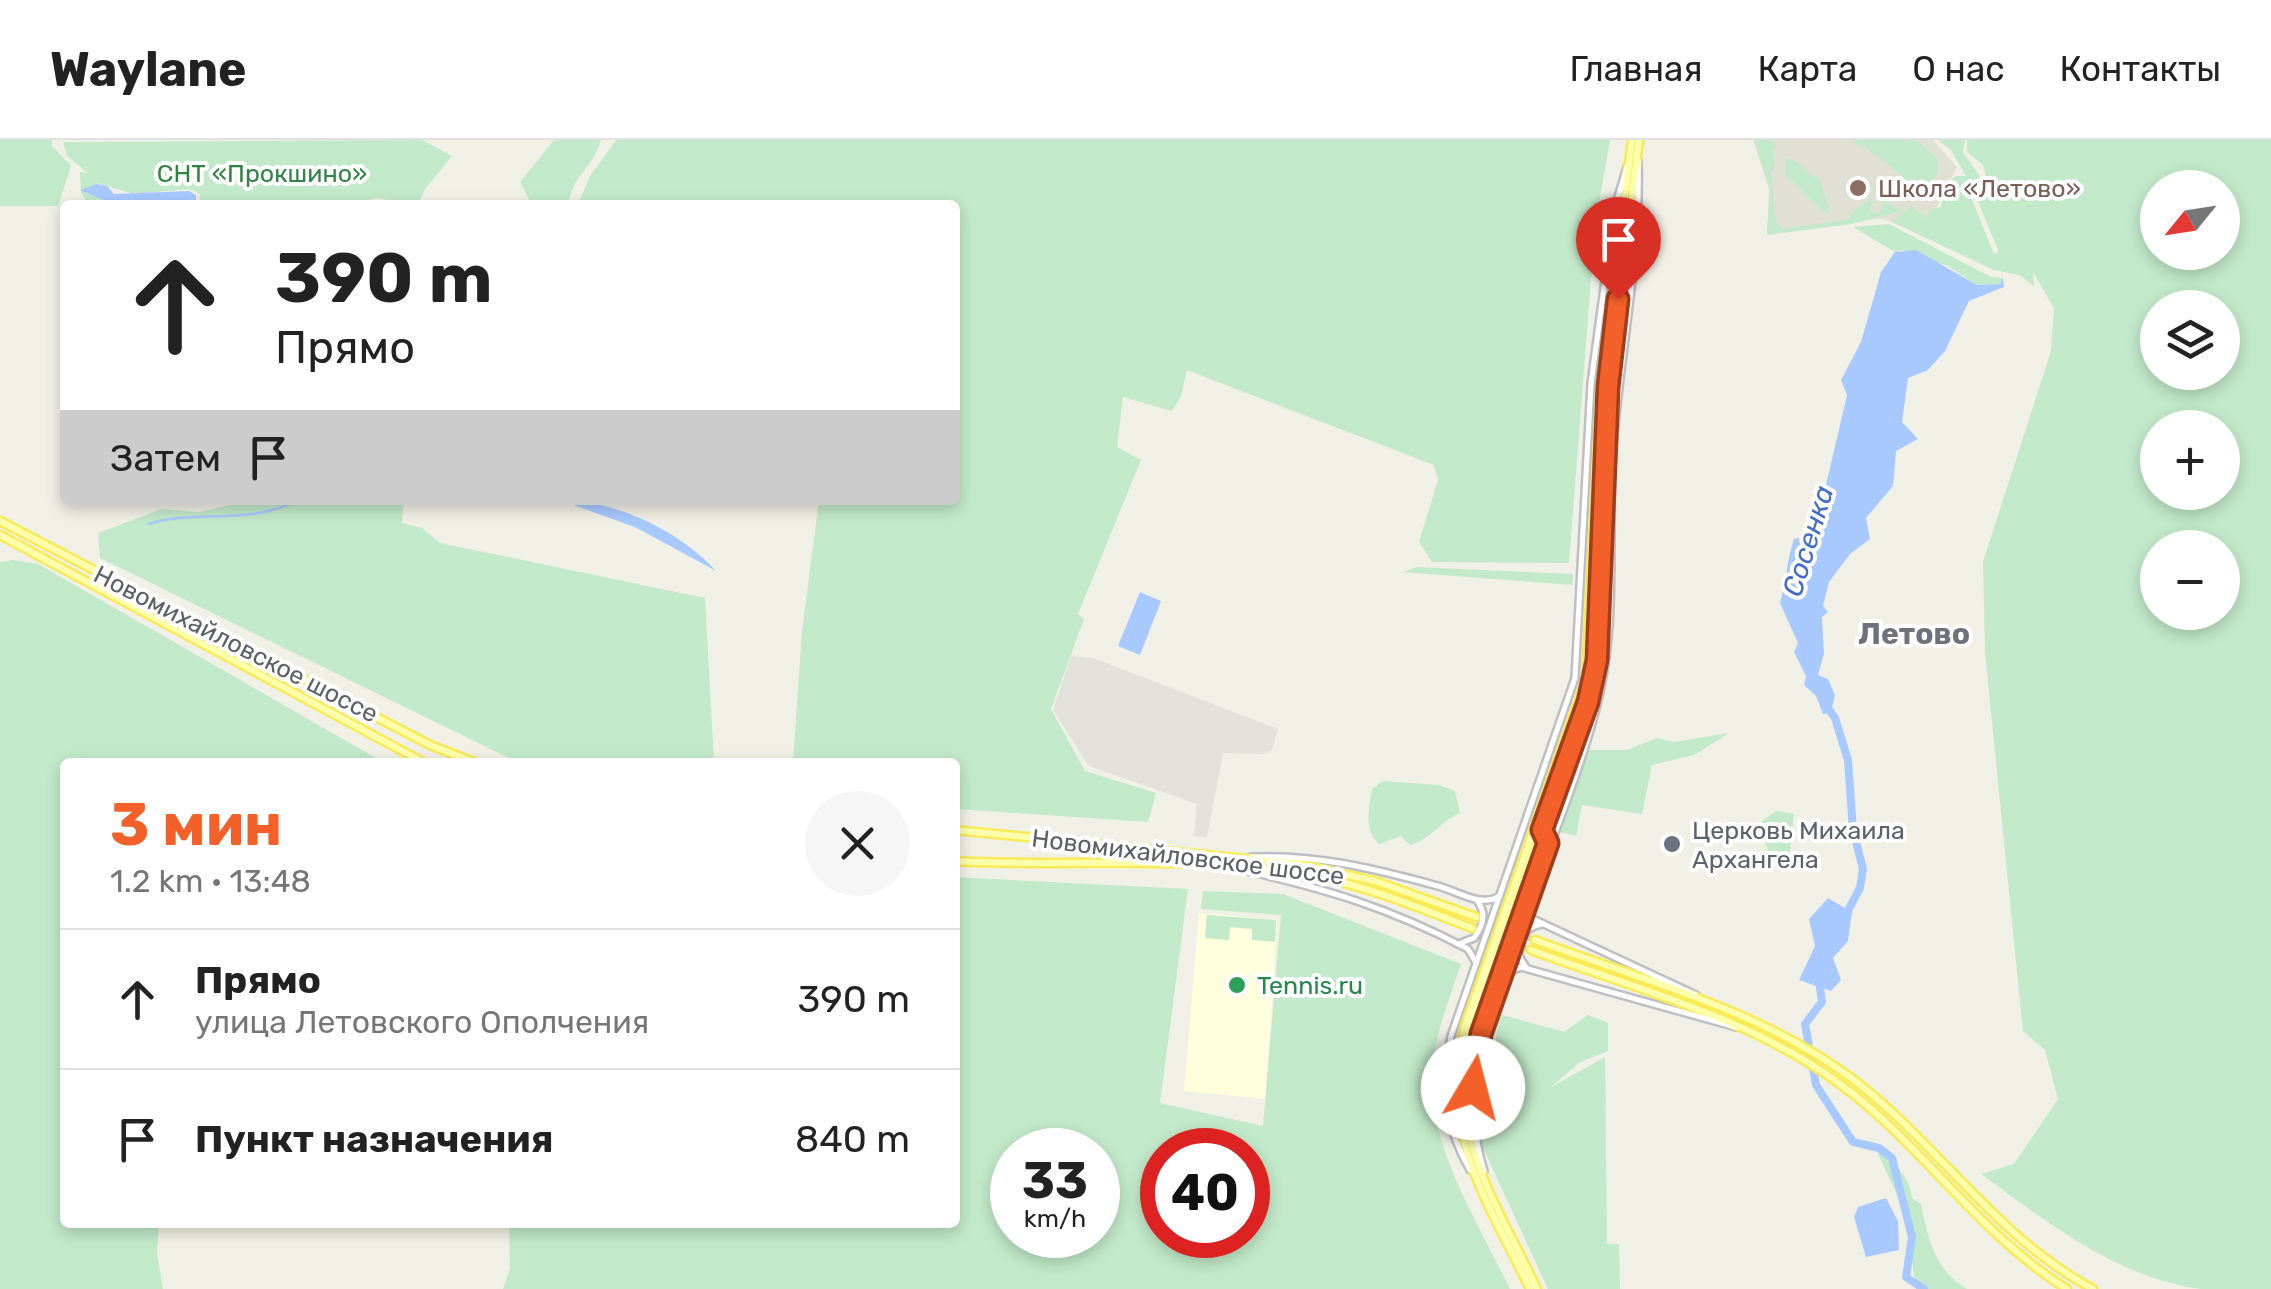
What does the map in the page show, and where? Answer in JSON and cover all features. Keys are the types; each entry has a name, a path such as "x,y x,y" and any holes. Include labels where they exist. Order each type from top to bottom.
{"main road":[{"path":"1539,829 1588,702 1597,660 1608,387 1630,158 1637,143"},
{"path":"1534,1289 1487,1191 1467,1138 1457,1084 1465,1026 1539,829 1582,698 1590,658 1601,386 1637,143"},
{"name":"Новомихайловское шоссе","path":"0,521 430,745 464,758"},
{"name":"Новомихайловское шоссе","path":"0,534 416,758"},
{"name":"Новомихайловское шоссе","path":"960,830 1238,857 1344,873 1476,917"},
{"name":"Новомихайловское шоссе","path":"960,862 1051,860 1236,868 1341,882 1472,928"},
{"path":"1535,940 1739,1016 1816,1054 1890,1111 2004,1227 2048,1263 2093,1289"},
{"path":"1532,950 1738,1028 1819,1069 1861,1101 1999,1240 2067,1289"}],"street":[{"path":"1487,1191 1476,1138 1473,1073 1498,980 1583,749 1607,650 1615,418 1639,209 1637,143"},
{"path":"1487,1191 1454,1138 1443,1074 1474,969 1575,678 1591,384 1614,207 1630,158"},
{"path":"1614,207 1628,202 1639,209"},
{"path":"1554,794 1583,749"},
{"path":"1523,834 1539,829 1548,843"},
{"path":"1238,857 1314,856 1474,898 1490,901 1502,892"},
{"path":"1236,868 1345,894 1471,951 1474,969"},
{"path":"1453,942 1469,941 1478,933 1484,912 1474,898"},
{"path":"1526,905 1531,918 1739,1016"},
{"path":"1530,971 1520,959 1519,942 1526,931 1545,924"},
{"path":"1498,980 1512,968 1530,971 1738,1028"},
{"path":"1443,1074 1457,1084 1473,1073"}],"shaded area":[{"name":"Школа «Летово»","path":"1753,140 1933,140 1957,167 1923,234 1880,218 1767,235 1769,189"},
{"path":"1071,656 1093,658 1278,729 1272,750 1262,754 1223,753 1207,837 1194,836 1197,804 1089,766 1053,710"},
{"path":"1199,913 1277,920 1266,1099 1184,1091"}],"green space":[{"path":"0,140 52,140 52,146 71,166 58,206 0,206"},
{"name":"СНТ «Прокшино»","path":"422,140 452,156 420,200 199,200 200,194 189,189 134,194 97,183 92,194 104,200 86,200 81,193 80,172 88,173 67,156 63,142"},
{"path":"554,140 601,140 569,200 528,200 520,182"},
{"path":"616,140 1610,140 1595,227 1569,563 1432,562 1419,542 1438,480 1434,465 1187,370 1181,396 1172,411 1123,397 1117,447 1141,460 1078,614 1084,619 1051,709 1085,771 1156,793 1148,822 960,809 960,758 793,758 802,631 818,505 960,505 960,200 580,200 590,176"},
{"path":"1755,140 1770,140 1777,148 1773,150 1775,170 1771,170 1776,223 1783,229 1850,219 1849,215 1868,200 1878,202 1871,203 1871,212 1880,213 1884,200 1901,211 1852,224 1767,235 1770,189"},
{"path":"1854,140 1916,140 1937,158 1938,173 1931,182 1917,184 1920,190 1860,143 1864,152"},
{"path":"1938,140 1965,140 1963,152 1980,176 1971,197 1994,254 1999,252 1976,197 1987,180 1983,165 1967,152 1967,140 2271,140 2271,1289 2201,1289 2140,1273 2084,1245 1981,1174 2014,1164 2058,1099 2045,1050 2023,1031 1985,652 1983,562 2051,351 2054,308 2033,272 2034,286 2019,275 1994,270 1892,222 1910,206 1927,218 1930,209 1941,207 1944,185 1956,176 1966,176 1950,149"},
{"path":"1786,158 1820,179 1830,213 1821,210 1785,174"},
{"path":"1889,224 1991,277 2003,278 2000,284 1977,285 1948,266 1902,250 1895,252 1853,227"},
{"path":"230,505 404,505 402,523 422,528 440,543 705,598 714,758 509,758 100,558 98,533 162,509 199,512"},
{"path":"0,562 38,564 376,758 60,758 60,1228 159,1228 157,1253 163,1289 0,1289"},
{"path":"1417,567 1573,574 1573,585 1403,572"},
{"path":"1729,733 1694,755 1652,765 1642,814 1582,805 1576,836 1559,832 1589,750 1627,750 1657,738 1674,742"},
{"path":"1383,781 1439,785 1455,791 1460,813 1410,845 1401,836 1379,844 1371,832 1369,811 1372,789"},
{"path":"1776,811 1794,814 1789,861 1769,853 1758,824"},
{"path":"960,877 1188,889 1160,1103 1263,1126 1281,915 1201,909 1203,891 1283,894 1461,964 1436,1044 1432,1093 1452,1169 1510,1289 503,1289 510,1268 509,1228 960,1228"},
{"path":"1207,915 1276,920 1275,942 1252,940 1252,929 1230,927 1229,940 1205,938"},
{"path":"1499,1014 1564,1032 1588,1015 1608,1023 1608,1051 1580,1062 1551,1087 1605,1057 1607,1244 1619,1244 1620,1289 1548,1289 1478,1137 1490,1088"},
{"path":"1877,1152 1905,1177 1912,1198 1921,1204 1930,1242 1940,1263 1967,1289 1916,1289 1905,1212"}],"water":[{"path":"97,184 107,186 114,194 189,191 196,195 196,200 104,200 80,190"},
{"path":"1916,250 1977,285 2000,284 2003,278 2004,287 1969,301 1945,351 1928,370 1908,378 1902,422 1918,439 1896,451 1893,486 1866,518 1870,539 1850,554 1829,582 1823,606 1828,612 1822,617 1824,654 1818,675 1828,679 1835,695 1831,713 1823,714 1816,696 1804,685 1806,676 1794,652 1798,643 1780,603 1788,563 1794,539 1803,537 1819,511 1819,492 1826,485 1847,395 1841,380 1861,342 1881,272 1895,252"},
{"path":"574,505 602,505 644,520 684,543 716,571 637,528"},
{"path":"1140,592 1161,601 1140,655 1118,646"},
{"path":"1828,898 1852,912 1848,941 1833,958 1841,980 1831,991 1799,980 1815,946 1809,919"},
{"path":"1886,1198 1898,1221 1899,1250 1866,1257 1854,1217 1858,1207"}],"waterway":[{"path":"149,524 261,513 286,505"},
{"name":"Сосенка","path":"1825,704 1835,718 1848,760 1853,830 1863,869 1860,888 1845,916"},
{"name":"Сосенка","path":"1819,980 1822,1002 1805,1024 1816,1085 1853,1142 1879,1148 1892,1158 1912,1237 1906,1277 1924,1289"}],"tunnel":[{"path":"1476,917 1535,940"},
{"path":"1482,932 1531,950"}],"place":[{"name":"Школа «Летово»","path":"1858,188"},
{"name":"Церковь Михаила Архангела","path":"1672,844"},
{"name":"Tennis.ru","path":"1237,985"}],"district":[{"name":"Летово","path":"1914,634"}],"route":[{"path":"1473,1088 1481,1034 1548,843 1542,830 1593,683 1599,637 1608,387 1618,299"}]}
